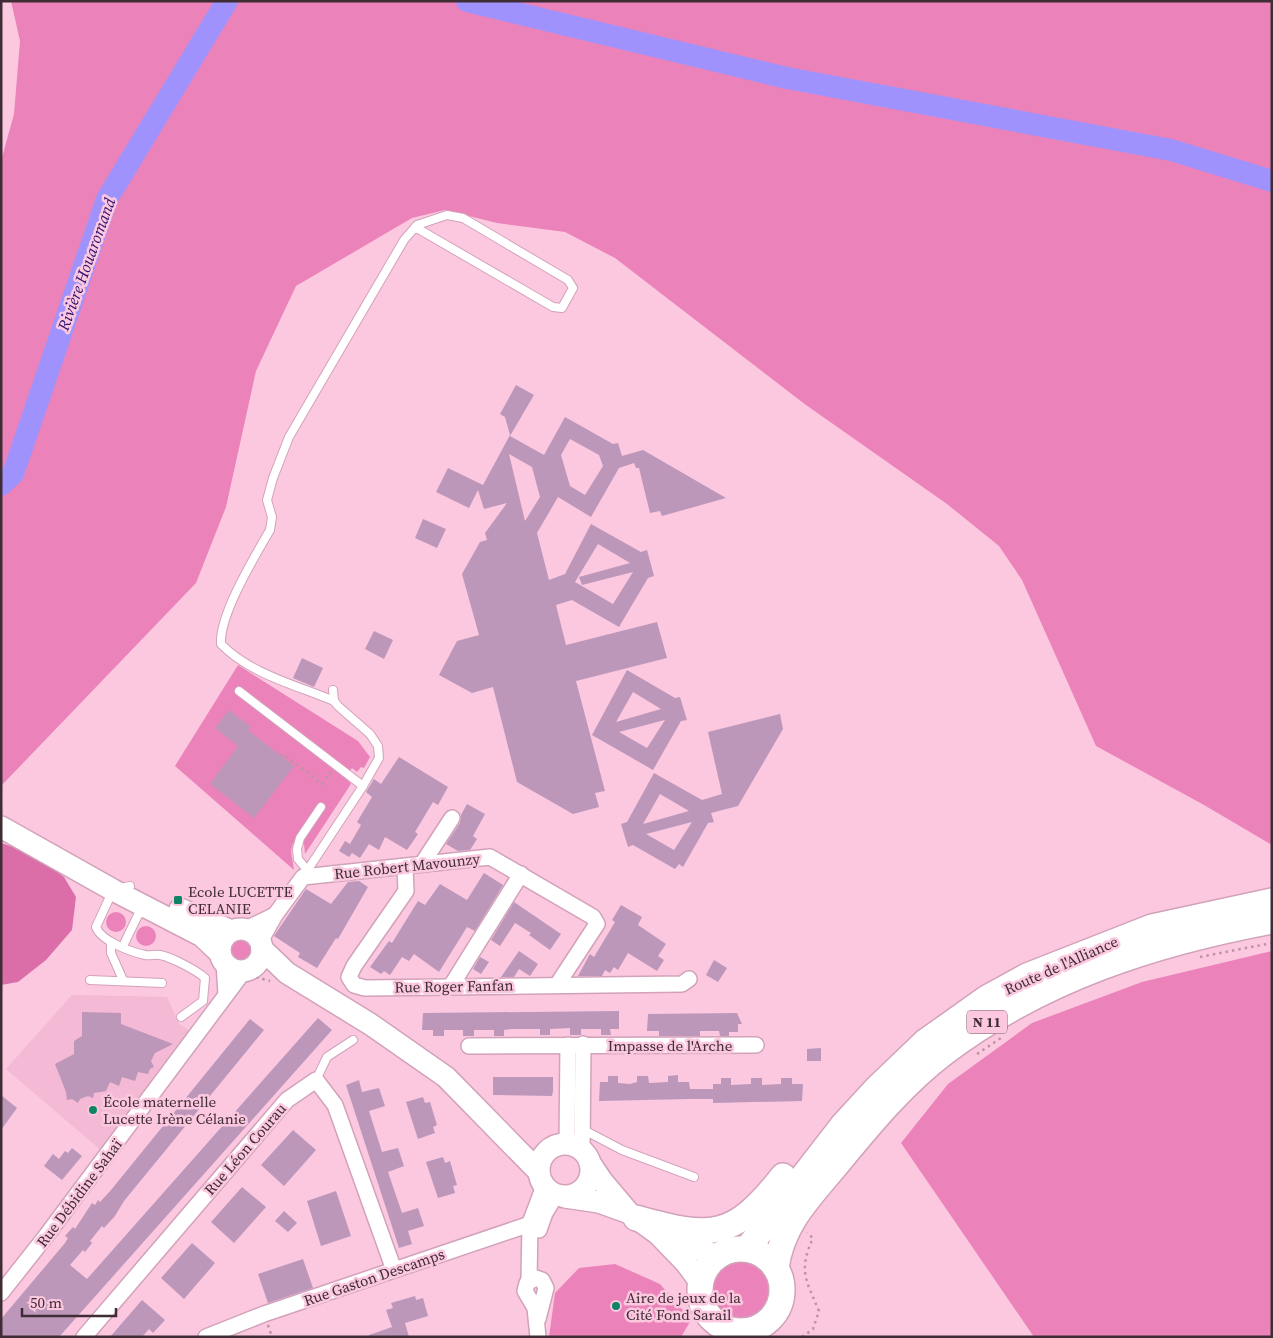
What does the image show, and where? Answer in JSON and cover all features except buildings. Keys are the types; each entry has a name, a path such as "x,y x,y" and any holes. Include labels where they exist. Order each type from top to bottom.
{"highway":[{"name":"Route de l'Alliance","path":"747,1249 843,1125 877,1088 945,1026 987,998 1027,976 1152,927 1272,901"},
{"name":"Route de l'Alliance","path":"776,1268 781,1242 794,1217 874,1118 915,1077 944,1052 983,1025 1038,993 1155,947 1214,932 1272,921"},
{"path":"633,1216 691,1231 712,1230 736,1223 762,1202 820,1131 842,1111 877,1088"},
{"path":"702,1337 704,1310 701,1300 700,1282 704,1271 718,1256 737,1249 747,1249 766,1257 776,1268 782,1283 782,1294 777,1309 768,1321 759,1327 738,1334 719,1325 704,1310"}],"main road":[{"path":"1,827 121,888 250,938 287,973 332,999 417,1055 446,1077 551,1187 573,1195 587,1185 591,1177 573,1151"},
{"path":"121,888 149,909 202,936 235,964 287,973"},
{"path":"235,964 260,959 250,938"},
{"path":"235,964 220,943 250,938"},
{"path":"492,1127 531,1143 573,1151 633,1216 658,1234 686,1263 700,1282"},
{"path":"551,1187 543,1155 573,1151"},
{"path":"551,1187 599,1202 633,1216"},
{"path":"658,1234 718,1256"}],"street":[{"path":"422,864 452,818"},
{"name":"Rue Robert Mavounzy","path":"305,873 405,867 490,857 593,917 597,924 557,985"},
{"name":"Rue Roger Fanfan","path":"405,867 406,891 354,966 349,977 354,985 366,988 682,984 689,979"},
{"path":"250,938 275,915 305,873"},
{"path":"451,986 521,874"},
{"name":"Rue Débidine Sahaï","path":"1,1293 46,1236 209,1004 226,994 235,964"},
{"path":"573,1151 567,1120 576,1044"},
{"path":"573,1151 582,1127 576,1044"},
{"name":"Impasse de l'Arche","path":"469,1046 576,1044 756,1046"},
{"path":"316,1080 336,1105 394,1270"},
{"name":"Rue Léon Courau","path":"84,1337 287,1100 316,1080"},
{"path":"567,1120 582,1127"},
{"path":"538,1337 537,1297 546,1288 534,1280 536,1222 551,1187"},
{"name":"Rue Gaston Descamps","path":"206,1337 264,1314 536,1222"}],"lane":[{"path":"321,807 298,843 298,859 305,873 380,758 378,746 370,734 334,701 235,658 221,644 220,632 270,530 272,518 268,500 273,478 289,437 404,240 415,227 447,215 463,218 568,280 573,288 562,308 553,307 415,227"},
{"path":"239,690 363,786"},
{"path":"333,690 334,701"},
{"path":"121,888 96,927 98,932 111,942 146,955 161,954 199,972 205,978 209,1004 181,1017"},
{"path":"123,946 138,915 149,909"},
{"path":"111,942 111,953 123,980"},
{"path":"90,980 162,983"},
{"path":"316,1080 327,1057 353,1040"},
{"path":"582,1127 622,1150 694,1177"}],"path":[{"path":"281,756 283,754 322,784 335,765"},
{"path":"1195,958 1272,943"},
{"path":"974,1056 1005,1035"},
{"path":"801,1228 813,1238 805,1257 805,1278 819,1311 813,1329 802,1337"}],"shaded area":[{"path":"11,1 1272,1 1272,845 1204,805 1096,746 1022,580 999,546 947,504 806,405 615,258 565,232 497,223 445,210 412,218 296,286 256,371 226,507 196,583 1,786 1,161 14,114 20,41"},
{"path":"238,665 358,741 370,757 364,768 361,767 357,772 352,768 345,777 351,784 305,854 304,844 293,843 291,851 294,870 175,766"},
{"path":"1,843 32,853 64,877 76,897 72,930 46,960 18,982 1,985"},
{"path":"116,912 123,915 126,922 123,929 116,932 109,929 106,922 109,915"},
{"path":"142,926 150,926 156,932 156,940 150,946 142,946 136,940 136,932"},
{"path":"241,939 249,942 252,950 249,958 241,961 233,958 230,950 233,942"},
{"path":"1272,951 1272,1337 1034,1337 901,1143 948,1084 1032,1023 1142,982"},
{"name":"École maternelle Lucette Irène Célanie","path":"72,995 167,997 179,1024 190,1031 102,1151 6,1069"},
{"path":"735,1257 747,1257 759,1262 769,1272 774,1284 772,1303 759,1318 747,1323 735,1323 723,1318 713,1308 708,1296 708,1284 713,1272 723,1262"},
{"name":"Aire de jeux de la Cité Fond Sarail","path":"615,1264 660,1284 691,1320 681,1337 549,1337 555,1293 579,1268"}],"waterway":[{"name":"Rivière Houaromand","path":"1,485 13,474 107,199 227,1"},
{"path":"467,1 787,78 1171,150 1272,181"}],"place":[{"name":"Ecole LUCETTE CELANIE","path":"178,900"},
{"name":"École maternelle Lucette Irène Célanie","path":"93,1110"},
{"name":"Aire de jeux de la Cité Fond Sarail","path":"616,1306"}]}
